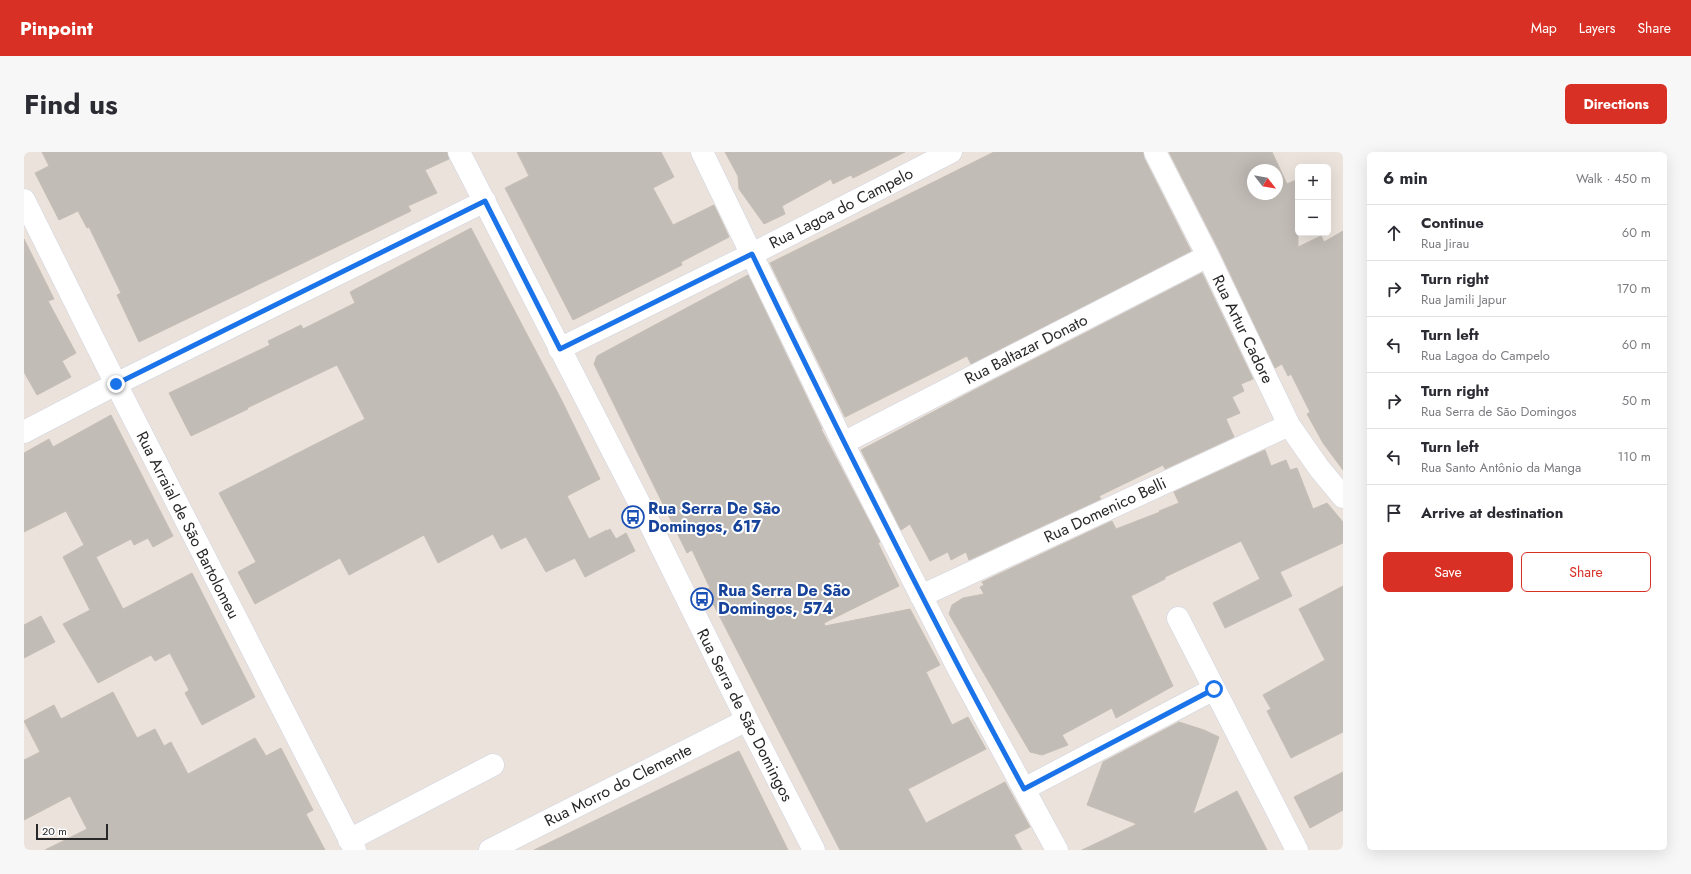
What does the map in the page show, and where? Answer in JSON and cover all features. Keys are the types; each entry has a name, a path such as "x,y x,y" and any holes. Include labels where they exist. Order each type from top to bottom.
{"street":[{"name":"Rua Serra de São Domingos","path":"459,152 647,518 747,720 814,850"},
{"path":"702,152 843,443 958,668 1057,850"},
{"name":"Rua Artur Cadore","path":"1155,152 1208,256 1289,425 1319,468 1343,497"},
{"name":"Rua Lagoa do Campelo","path":"560,349 752,254 945,153"},
{"name":"Rua Arraial de São Bartolomeu","path":"24,200 116,384 352,845"},
{"path":"24,432 116,384 485,201"},
{"name":"Rua Baltazar Donato","path":"843,443 1208,256"},
{"name":"Rua Domenico Belli","path":"921,596 1289,425"},
{"path":"1178,618 1297,850"},
{"path":"1024,789 1214,689"},
{"name":"Rua Morro do Clemente","path":"490,850 747,720"},
{"path":"352,845 493,765"}],"building":[{"path":"42,152 447,152 449,159 425,170 437,193 408,206 411,211 139,342 117,295 121,293 89,227 87,228 78,211 59,220 35,173 49,166"},
{"path":"517,152 661,152 674,177 653,188 673,225 714,205 729,237 681,262 682,265 573,320 505,188 529,176"},
{"path":"725,152 905,152 853,178 851,175 833,184 831,179 782,206 785,214 764,224 739,189 738,176"},
{"path":"994,152 1143,152 1144,158 1191,251 971,364 967,356 845,417 770,263"},
{"path":"1169,152 1272,152 1278,164 1247,164 1247,200 1283,200 1283,175 1287,184 1295,180 1295,236 1298,236 1298,247 1321,236 1324,242 1343,231 1343,470 1323,443 1307,414 1310,412 1291,374 1288,376 1282,364 1275,368 1219,250"},
{"path":"471,228 561,399 600,479 567,496 589,539 610,529 616,539 626,533 635,551 585,577 575,558 546,572 526,537 501,549 493,534 438,563 424,535 349,575 340,558 255,604 238,572 256,562 219,493 365,419 337,365 191,436 169,393 270,345 268,341 301,325 303,329 355,303 350,292"},
{"path":"24,239 54,299 48,301 76,353 62,361 71,377 37,395 24,372"},
{"path":"1202,273 1253,379 1241,384 1244,391 1232,397 1240,413 1226,419 1234,437 1165,469 1163,465 1099,496 1101,499 969,560 966,552 951,560 948,552 930,561 910,524 901,530 861,450"},
{"path":"748,275 821,429 880,542 878,543 899,586 824,623 825,626 910,609 940,665 926,672 952,725 968,717 986,749 908,789 926,823 1005,782 1030,827 1014,835 1022,850 840,850 706,590 710,588 692,550 687,553 594,364 597,356"},
{"path":"111,415 173,536 153,547 148,538 134,545 131,539 96,557 123,609 192,573 255,697 202,725 185,693 189,690 170,653 155,661 151,655 98,683 63,624 90,610 63,557 84,545 66,511 24,532 24,453 49,439 53,447"},
{"path":"1265,450 1271,466 1286,460 1290,470 1297,468 1313,509 1327,503 1343,522 1343,543 1280,572 1292,596 1225,628 1213,603 1260,579 1241,541 1165,577 1165,579 1131,596 1173,686 1116,718 1112,708 1062,735 1068,745 1042,755 1030,752 949,614 952,605 963,598 984,594 980,587 984,585 982,582 1112,521 1116,529 1179,503 1174,492"},
{"path":"1343,586 1343,732 1291,758 1267,711 1271,709 1263,695 1325,660 1299,609"},
{"path":"41,616 55,642 24,658 24,625"},
{"path":"113,692 137,738 155,729 164,746 171,742 188,774 255,738 266,756 281,748 313,810 306,814 325,850 45,850 87,829 70,796 24,820 24,760 40,752 24,721 54,705 61,719"},
{"path":"1179,722 1204,730 1219,737 1193,814 1237,791 1267,850 1082,850 1137,824 1087,805 1103,762"},
{"path":"739,751 788,850 534,850 619,809"},
{"path":"1343,772 1343,810 1310,828 1294,797"}],"place":[{"name":"Rua Serra De São Domingos, 617","path":"633,517"},
{"name":"Rua Serra De São Domingos, 574","path":"702,599"}],"route":[{"path":"116,384 485,201 560,349 752,254 843,443 958,668 1024,789 1214,689"}]}
